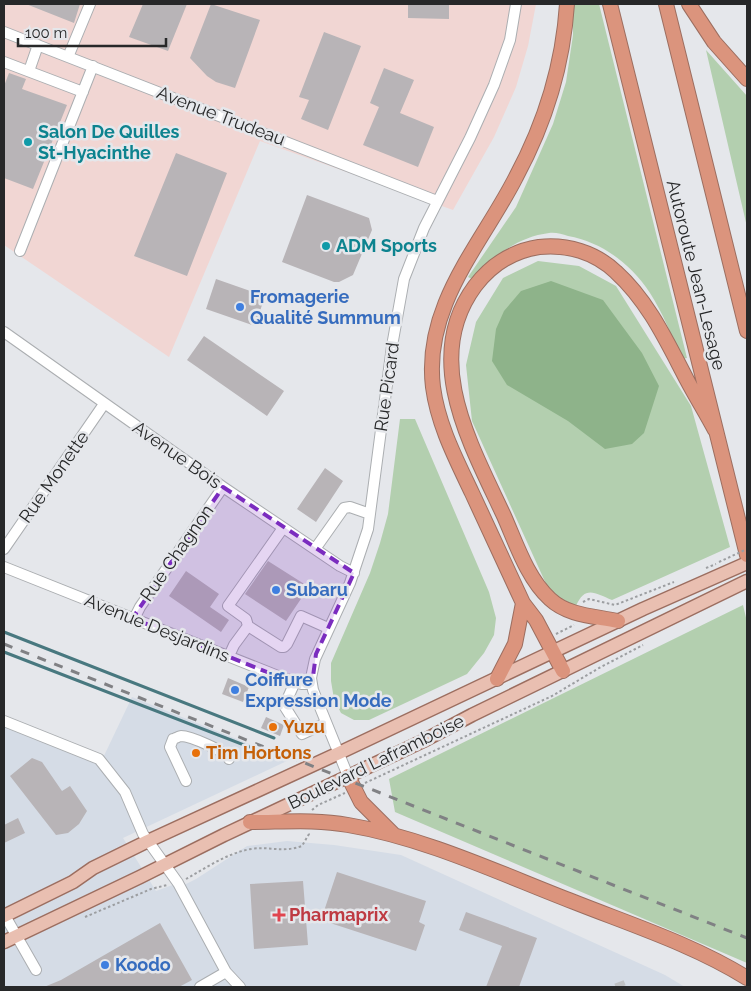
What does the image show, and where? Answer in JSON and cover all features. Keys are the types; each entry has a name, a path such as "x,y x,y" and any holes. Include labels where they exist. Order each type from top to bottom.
{"highway":[{"path":"563,671 536,620 523,603 443,428 433,389 433,354 438,323 449,292 515,179 541,124 558,67 567,4"},
{"name":"Autoroute Jean-Lesage","path":"610,4 747,556"},
{"name":"Autoroute Jean-Lesage","path":"666,4 747,331"},
{"path":"689,4 714,42 747,79"},
{"path":"618,622 572,612 558,605 547,596 530,572 486,477 461,421 452,382 451,364 454,338 460,313 468,297 489,270 503,260 523,250 543,247 564,247 577,249 594,256 605,262 621,276 646,307 672,349 686,379 716,430"},
{"path":"497,679 515,644 523,603"},
{"path":"348,776 362,802 396,836"},
{"path":"250,822 332,822 367,828 396,836 461,858 676,943 714,959 747,978"}],"main road":[{"name":"Boulevard Laframboise","path":"4,915 73,882 93,868 148,841 339,754 618,622 721,568 747,563"},
{"name":"Boulevard Laframboise","path":"4,942 250,822 422,741 747,581"}],"street":[{"path":"68,57 90,4"},
{"name":"Rue Picard","path":"348,776 316,698 312,684 314,659 354,573 363,546 370,514 388,374 402,288 414,250 477,124 496,79 510,40 516,4"},
{"name":"Avenue Trudeau","path":"4,32 437,201"},
{"path":"29,71 38,45"},
{"path":"4,62 82,92"},
{"path":"20,251 92,66"},
{"name":"Avenue Bois","path":"4,332 223,487 345,570 354,573"},
{"name":"Rue Monette","path":"4,549 104,404"},
{"name":"Rue Chagnon","path":"134,619 138,609 223,487"},
{"path":"314,549 344,508 350,507 370,514"},
{"path":"283,528 228,606 246,619 248,626 282,648 288,644 301,616 328,628"},
{"name":"Avenue Desjardins","path":"4,567 295,682 312,684"},
{"path":"229,656 234,645 248,626"},
{"path":"295,682 285,707 302,734 326,723"},
{"path":"4,721 99,759 125,792 148,841 178,883 226,972 240,987"},
{"path":"186,781 170,747 173,739 181,736 194,740 223,752 230,758"},
{"path":"4,915 36,970"},
{"path":"200,987 226,972"}],"path":[{"path":"702,570 721,568 747,549"},
{"path":"582,604 589,598 616,605 675,582"},
{"path":"553,636 571,627 576,622"},
{"name":"Boulevard Laframboise","path":"366,783 543,700 559,689"},
{"name":"Boulevard Laframboise","path":"310,814 316,806 348,792"},
{"name":"Boulevard Laframboise","path":"84,917 151,889 178,883 234,853 253,848 290,850 302,846 309,834 308,828"}],"highlighted area":[{"path":"223,487 354,573 316,654 312,684 287,680 134,619 136,613"}],"shaded area":[{"path":"4,4 536,4 528,46 516,87 494,137 453,210 260,141 169,357 4,245"},
{"path":"132,697 289,760 123,838 156,891 178,883 180,887 196,879 247,846 287,841 334,845 401,855 665,975 685,987 4,987 4,722 102,760"}],"green space":[{"path":"573,4 599,4 687,358 682,359 659,309 642,282 615,256 592,243 556,233 537,235 506,249 472,279 468,277 516,207 553,124 566,82 573,35"},
{"path":"706,50 747,96 747,227"},
{"path":"538,261 579,266 616,286 691,406 730,547 612,600 596,593 587,593 579,599 576,606 560,598 547,586 472,421 466,365 476,322 503,278"},
{"path":"551,281 603,300 642,353 659,386 644,433 632,444 605,449 568,421 507,385 492,361 496,329 504,311 521,291"},
{"path":"400,419 415,419 489,592 496,618 494,635 484,653 467,674 369,720 354,720 341,713 334,699 331,663 370,573 380,543 388,514"},
{"path":"743,605 747,622 747,963 395,812 389,779"}],"building":[{"path":"26,4 80,4 74,23"},
{"path":"143,4 187,4 168,51 129,37"},
{"path":"211,4 260,20 235,88 216,82 207,76 190,58"},
{"path":"408,4 449,4 449,19 408,18"},
{"path":"324,32 361,46 328,130 301,119 309,100 299,97"},
{"path":"384,68 414,80 400,113 434,127 418,167 363,145 379,107 370,103"},
{"name":"Salon De Quilles St-Hyacinthe","path":"9,73 26,79 22,89 67,105 33,189 4,178 4,86"},
{"path":"176,153 227,173 187,276 134,256"},
{"name":"ADM Sports","path":"307,195 369,218 372,230 353,275 339,282 334,282 282,262"},
{"path":"216,279 265,296 255,326 206,309"},
{"path":"204,336 284,391 267,416 187,360"},
{"path":"325,468 343,481 316,522 297,509"},
{"name":"Subaru","path":"268,561 309,587 286,621 245,594"},
{"path":"186,571 219,594 210,607 229,620 221,632 169,596"},
{"name":"Coiffure Expression Mode","path":"228,678 249,687 243,702 222,694"},
{"name":"Yuzu","path":"266,717 284,725 280,736 261,728"},
{"path":"32,758 42,762 62,791 70,786 87,811 79,824 68,833 56,835 10,776"},
{"path":"18,818 25,833 4,843 4,825"},
{"path":"337,872 426,901 419,922 425,925 416,951 321,920"},
{"name":"Pharmaprix","path":"303,881 308,945 254,949 250,884"},
{"path":"466,912 537,938 519,987 486,987 502,946 459,930"},
{"path":"160,923 192,980 179,987 44,987 61,980"}],"waterway":[{"path":"4,632 274,738"},
{"path":"4,652 267,754"}],"tunnel":[{"path":"619,982 621,987"}],"railway":[{"path":"4,644 747,938"}],"place":[{"name":"Salon De Quilles St-Hyacinthe","path":"28,142"},
{"name":"ADM Sports","path":"326,246"},
{"name":"Fromagerie Qualité Summum","path":"240,307"},
{"name":"Subaru","path":"276,590"},
{"name":"Coiffure Expression Mode","path":"235,690"},
{"name":"Yuzu","path":"273,727"},
{"name":"Tim Hortons","path":"196,753"},
{"name":"Pharmaprix","path":"279,915"},
{"name":"Koodo","path":"105,965"}]}
